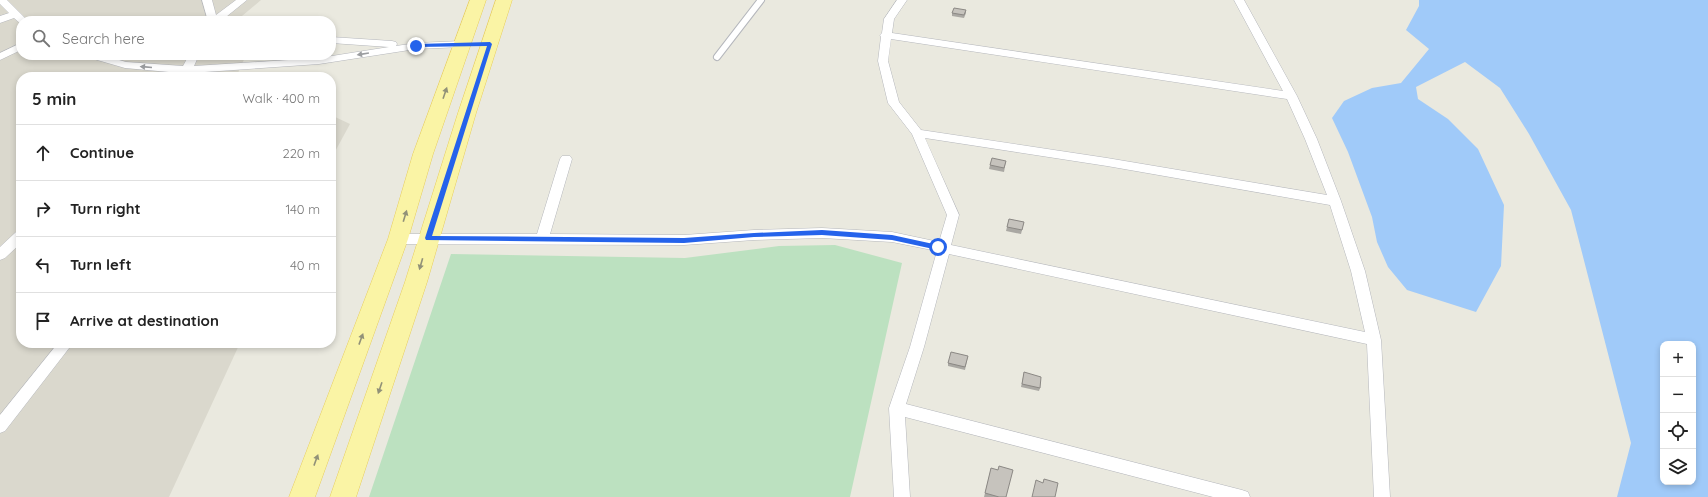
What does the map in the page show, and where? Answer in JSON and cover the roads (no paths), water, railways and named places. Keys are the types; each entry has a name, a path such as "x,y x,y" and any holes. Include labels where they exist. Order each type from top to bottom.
{"main road":[{"path":"302,497 398,239 423,154 478,0"},
{"path":"343,497 416,282 428,238 504,0"},
{"path":"462,44 490,44"}],"street":[{"path":"1,0 18,16"},
{"path":"207,0 212,16"},
{"path":"221,16 242,0"},
{"path":"902,0 889,19 885,35 883,61 894,103 917,133 953,215 917,347 897,408 902,497"},
{"path":"1239,0 1291,96 1311,139 1335,201 1358,271 1374,340 1382,497"},
{"path":"0,20 16,17"},
{"path":"885,35 1291,96"},
{"path":"336,40 416,46"},
{"path":"336,58 416,46 462,44"},
{"path":"0,57 16,49"},
{"path":"108,60 125,65 172,72"},
{"path":"186,72 192,60"},
{"path":"206,72 325,60"},
{"path":"917,133 1107,162 1335,201"},
{"path":"542,239 566,159"},
{"path":"398,239 684,240 754,235 822,233 892,238 1374,340"},
{"path":"0,255 16,240"},
{"path":"0,426 62,348"},
{"path":"897,408 1242,497"}],"lane":[{"path":"717,56 761,0"}],"water":[{"path":"1419,0 1708,0 1708,497 1617,497 1631,443 1571,210 1529,134 1500,88 1465,62 1416,87 1418,99 1448,119 1478,149 1504,205 1501,266 1476,312 1407,290 1388,267 1377,242 1372,217 1348,152 1332,118 1344,101 1372,88 1401,83 1429,49 1406,30 1419,6"}]}
